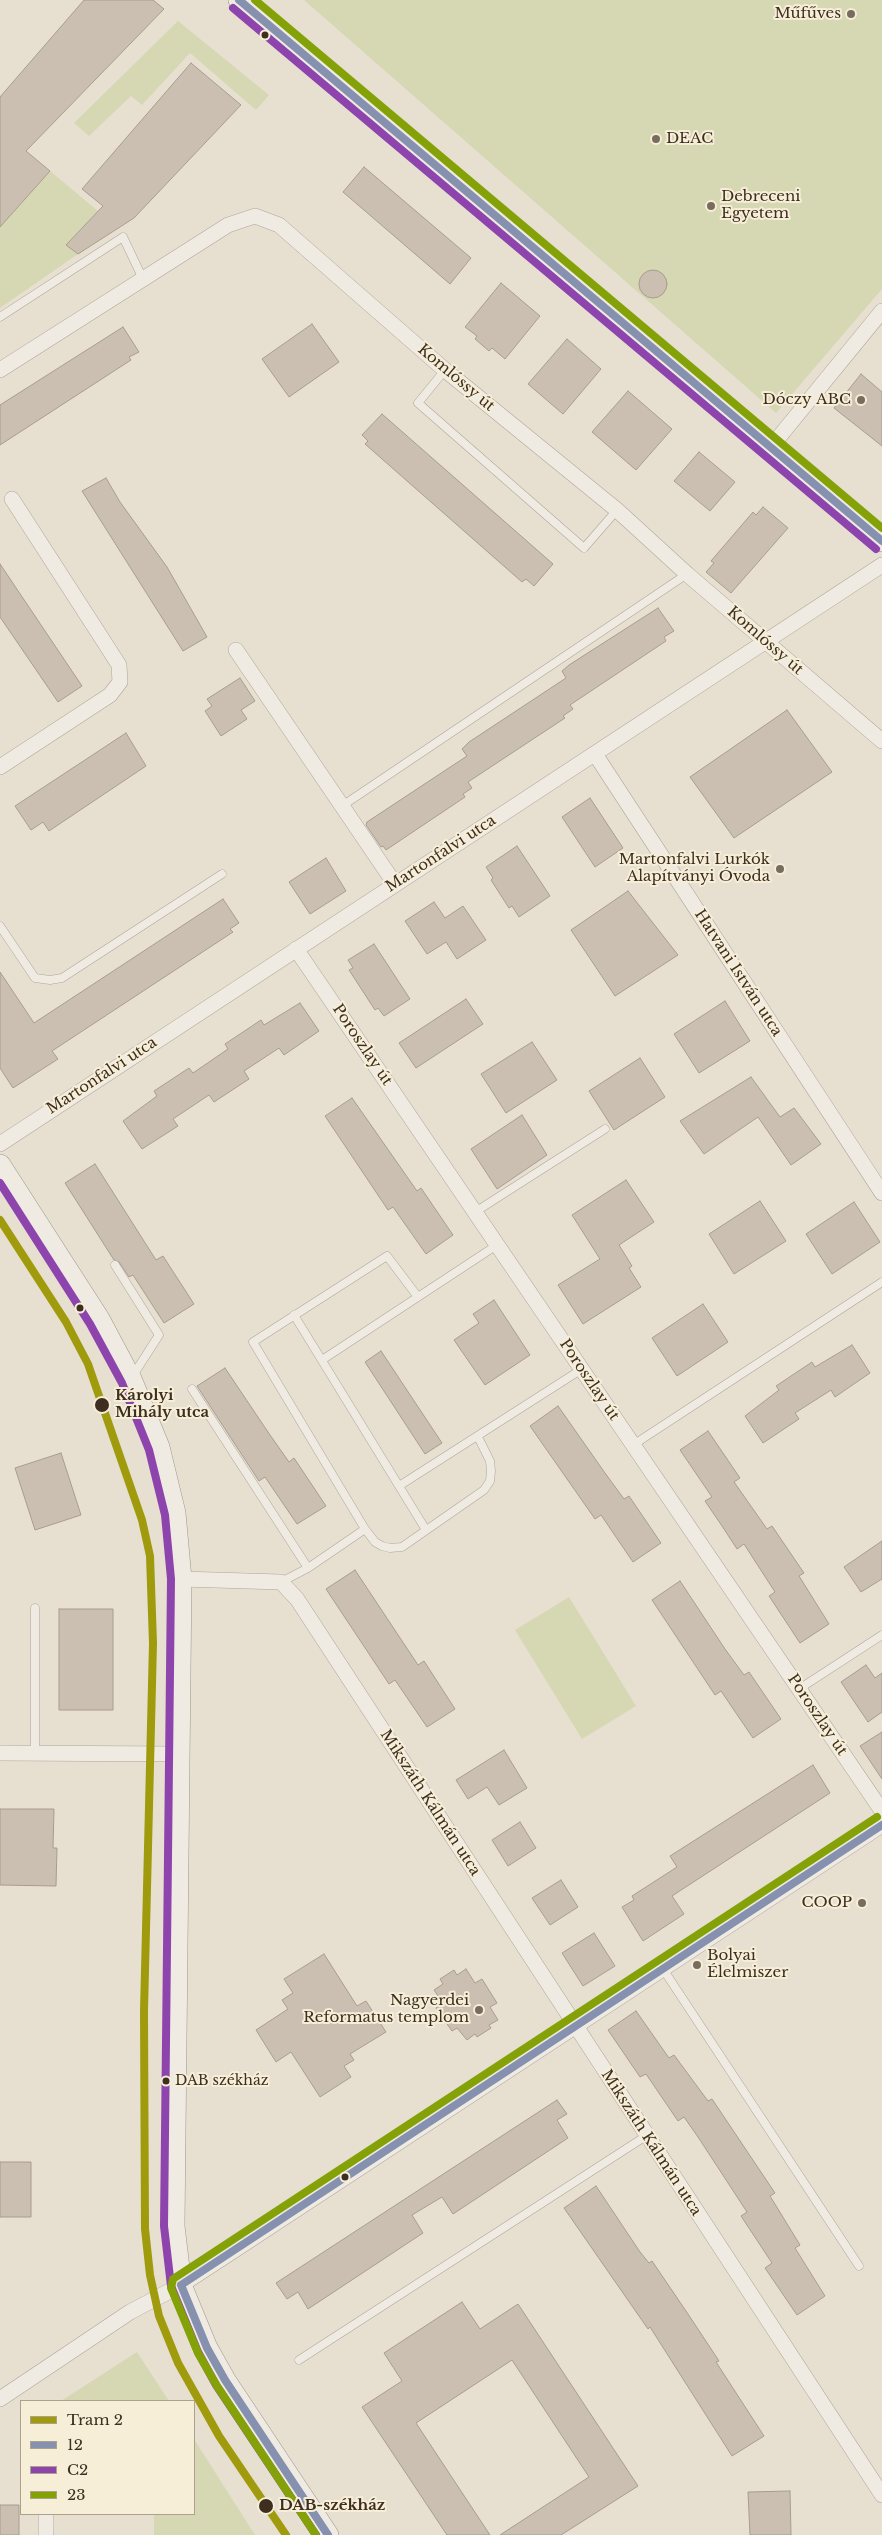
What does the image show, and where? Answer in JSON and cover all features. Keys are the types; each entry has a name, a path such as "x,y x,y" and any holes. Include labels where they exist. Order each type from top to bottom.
{"street":[{"path":"240,0 882,541"},
{"name":"Komlóssy út","path":"0,370 228,225 255,216 279,225 445,370 617,510 687,574 882,740"},
{"path":"770,448 882,311"},
{"path":"0,767 110,695 120,682 119,665 12,499"},
{"name":"Martonfalvi utca","path":"0,1144 882,565"},
{"path":"236,650 395,884"},
{"name":"Hatvani István utca","path":"595,754 882,1193"},
{"name":"Poroszlay út","path":"296,949 882,1811"},
{"path":"0,1165 99,1319 131,1379 159,1447 175,1513 181,1579 174,2226 181,2285 207,2348 328,2535"},
{"path":"181,1579 281,1582"},
{"name":"Mikszáth Kálmán utca","path":"281,1582 297,1599 882,2495"},
{"path":"0,1754 178,1754"},
{"path":"0,2399 130,2312 181,2285 882,1824"},
{"path":"46,2515 46,2535"}],"lane":[{"path":"0,317 123,237 143,278"},
{"path":"445,370 418,403 584,548 617,510"},
{"path":"342,806 687,574"},
{"path":"0,926 35,978 50,980 62,978 222,874"},
{"path":"475,1212 605,1129"},
{"path":"322,1360 497,1245"},
{"path":"418,1297 387,1256 252,1342 374,1542 390,1548 402,1547 484,1490 490,1481 490,1466 478,1437"},
{"path":"116,1265 159,1336 131,1379"},
{"path":"633,1445 882,1282"},
{"path":"294,1316 426,1530"},
{"path":"399,1486 582,1369"},
{"path":"192,1389 308,1568"},
{"path":"281,1582 308,1568 366,1530"},
{"path":"35,1608 35,1754"},
{"path":"799,1689 882,1635"},
{"path":"663,1969 859,2266"},
{"path":"299,2360 646,2136"}],"green space":[{"name":"Debreceni Egyetem","path":"304,0 882,0 882,289 776,413"},
{"path":"178,21 269,95 256,110 190,53 142,105 131,96 89,136 74,123"},
{"path":"50,171 98,211 66,245 78,254 0,308 0,227"},
{"path":"569,1597 636,1706 582,1739 515,1630"},
{"path":"137,2352 168,2400 63,2400"},
{"path":"195,2441 255,2535 154,2535 154,2515 195,2515"}],"building":[{"path":"84,0 153,0 164,9 26,151 50,171 0,227 0,97"},
{"path":"191,63 241,105 134,218 78,254 66,245 103,206 82,189"},
{"path":"364,167 471,258 450,284 343,192"},
{"path":"653,270 663,274 667,284 663,294 653,298 643,294 639,284 643,274"},
{"path":"501,283 540,316 505,359 492,348 489,351 475,339 477,336 465,327"},
{"path":"312,324 339,362 289,397 262,359"},
{"path":"123,327 139,352 129,357 131,360 0,445 0,405"},
{"path":"567,339 601,369 563,414 528,384"},
{"name":"Dóczy ABC","path":"861,374 882,392 882,446 834,408"},
{"path":"628,391 672,429 636,470 592,432"},
{"path":"382,414 553,564 534,586 526,579 522,582 365,444 368,441 362,435"},
{"path":"699,452 735,482 710,511 674,481"},
{"path":"106,478 120,502 167,567 207,637 183,651 82,491"},
{"path":"763,507 788,528 731,593 706,572 714,563 711,561 753,512 756,515"},
{"path":"0,564 82,686 58,702 0,617"},
{"path":"658,608 674,631 664,637 666,641 570,705 573,709 563,716 565,718 468,782 472,788 463,794 465,797 386,850 383,846 381,847 366,825 367,822 467,756 462,749 469,742 566,678 562,671 569,665"},
{"path":"240,678 255,701 241,710 247,719 221,736 205,711 212,706 207,699"},
{"path":"787,710 832,772 734,838 690,777"},
{"path":"126,733 146,766 49,831 43,822 31,830 15,806"},
{"path":"590,798 623,848 595,867 562,817"},
{"path":"517,846 550,896 519,917 512,906 509,908 491,880 493,878 486,867"},
{"path":"326,858 346,891 310,914 289,882"},
{"path":"628,891 678,955 615,996 571,930"},
{"path":"223,899 239,923 230,929 233,932 52,1051 58,1059 13,1088 0,1068 0,972 34,1023"},
{"path":"434,902 445,918 463,906 486,940 457,959 446,942 427,954 405,921"},
{"path":"374,944 410,999 384,1016 378,1008 375,1010 349,970 353,968 348,960"},
{"path":"466,999 483,1024 416,1068 399,1043"},
{"path":"725,1001 750,1041 699,1073 674,1034"},
{"path":"300,1003 319,1031 284,1055 279,1048 244,1071 249,1079 214,1102 209,1095 173,1119 178,1126 142,1149 123,1121 157,1096 154,1091 189,1068 193,1073 228,1049 225,1044 261,1020 264,1025"},
{"path":"532,1042 557,1080 506,1113 481,1074"},
{"path":"640,1058 665,1097 614,1130 589,1091"},
{"path":"751,1077 780,1117 794,1108 821,1144 791,1165 758,1117 704,1154 680,1121"},
{"path":"352,1098 417,1191 421,1188 453,1235 426,1254 393,1207 388,1210 325,1116"},
{"path":"522,1115 547,1155 497,1189 471,1149"},
{"path":"95,1164 156,1260 163,1256 194,1304 164,1323 133,1275 129,1277 119,1262 114,1260 65,1183"},
{"path":"626,1180 654,1222 619,1245 632,1266 629,1268 641,1287 583,1324 558,1285 600,1259 572,1215"},
{"path":"760,1201 786,1241 734,1274 709,1234"},
{"path":"854,1202 880,1242 832,1274 806,1234"},
{"path":"494,1300 530,1355 485,1385 454,1340 479,1323 473,1314"},
{"path":"703,1304 728,1342 677,1376 652,1338"},
{"path":"852,1345 870,1373 835,1397 831,1390 795,1413 799,1419 763,1443 745,1416 779,1390 776,1386 812,1362 815,1367"},
{"path":"381,1351 442,1443 425,1454 365,1362"},
{"path":"225,1368 289,1462 294,1458 326,1506 297,1524 265,1477 259,1481 197,1386"},
{"path":"558,1406 624,1499 629,1496 661,1543 633,1562 601,1515 595,1519 530,1426"},
{"path":"708,1431 740,1478 734,1482 767,1529 772,1526 804,1573 799,1576 829,1624 800,1643 769,1596 775,1592 744,1544 737,1549 705,1501 712,1497 680,1450"},
{"path":"61,1453 81,1515 35,1530 15,1468"},
{"path":"882,1541 882,1579 861,1592 844,1567"},
{"path":"355,1570 418,1665 424,1661 455,1709 427,1727 395,1680 389,1684 326,1589"},
{"path":"680,1581 744,1675 749,1672 781,1719 753,1738 721,1691 715,1695 652,1600"},
{"path":"59,1609 113,1609 113,1710 59,1710"},
{"path":"866,1665 875,1678 882,1673 882,1712 868,1722 841,1682"},
{"path":"882,1732 882,1779 860,1746"},
{"path":"504,1750 527,1788 499,1805 487,1787 468,1799 456,1780"},
{"path":"813,1765 830,1793 672,1896 684,1914 643,1941 622,1907 634,1900 632,1896 677,1867 670,1856"},
{"path":"0,1809 54,1809 53,1848 57,1848 56,1886 0,1885"},
{"path":"520,1822 536,1848 508,1866 492,1840"},
{"path":"561,1880 578,1907 550,1925 532,1898"},
{"path":"594,1933 615,1966 583,1986 562,1953"},
{"name":"DAB székház","path":"324,1954 357,2006 366,2001 386,2032 350,2054 354,2060 344,2066 351,2077 320,2097 291,2052 276,2062 256,2030 288,2009 282,2000 293,1993 284,1979"},
{"path":"466,1969 475,1983 482,1979 497,2003 490,2007 498,2020 489,2025 491,2028 477,2037 475,2034 467,2040 457,2028 452,2031 436,2008 443,2003 434,1990 443,1984 440,1979 454,1970 457,1975"},
{"path":"636,2011 669,2058 674,2055 708,2101 712,2099 775,2193 770,2196 800,2245 795,2248 825,2296 797,2315 765,2268 772,2263 741,2216 747,2212 698,2137 684,2117 678,2121 646,2074 640,2077 608,2030"},
{"path":"557,2100 567,2114 557,2120 568,2138 453,2214 442,2197 412,2215 423,2233 308,2309 298,2292 287,2299 276,2283"},
{"path":"0,2162 31,2162 31,2217 0,2217"},
{"path":"596,2186 640,2252 649,2263 652,2261 688,2314 719,2361 716,2362 764,2436 732,2456 650,2327 648,2329 564,2208"},
{"path":"462,2302 480,2329 518,2304 638,2486 561,2535 500,2535 589,2477 512,2360 416,2423 490,2535 447,2535 362,2407 402,2381 384,2353"},
{"path":"790,2491 791,2535 750,2535 748,2492"},
{"path":"0,2505 19,2505 19,2535 0,2535"}],"tram line":[{"name":"2","path":"0,1220 66,1322 88,1364 142,1520 150,1556 153,1643 144,2011 145,2229 150,2275 159,2316 178,2363 219,2436 286,2535"}],"transit line":[{"name":"12","path":"239,0 882,541"},
{"name":"23","path":"255,0 882,528"},
{"name":"C2","path":"233,8 876,549"},
{"name":"C2","path":"0,1183 90,1324 122,1383 149,1450 165,1515 171,1579 164,2226 171,2286 198,2352 216,2385 316,2535"},
{"name":"23","path":"316,2535 217,2386 198,2353 171,2288 173,2279 877,1817"},
{"name":"12","path":"181,2285 882,1825"},
{"name":"12","path":"181,2285 207,2348 225,2380 328,2535"}],"place":[{"name":"Műfűves","path":"851,14"},
{"name":"DEAC","path":"656,139"},
{"name":"Debreceni Egyetem","path":"711,206"},
{"name":"Dóczy ABC","path":"861,400"},
{"name":"Martonfalvi Lurkók Alapítványi Óvoda","path":"780,869"},
{"name":"Károlyi Mihály utca","path":"102,1405"},
{"name":"COOP","path":"862,1903"},
{"name":"Bolyai Élelmiszer","path":"697,1965"},
{"name":"Nagyerdei Reformatus templom","path":"479,2010"},
{"name":"DAB székház","path":"166,2081"},
{"name":"DAB-székház","path":"266,2506"}]}
